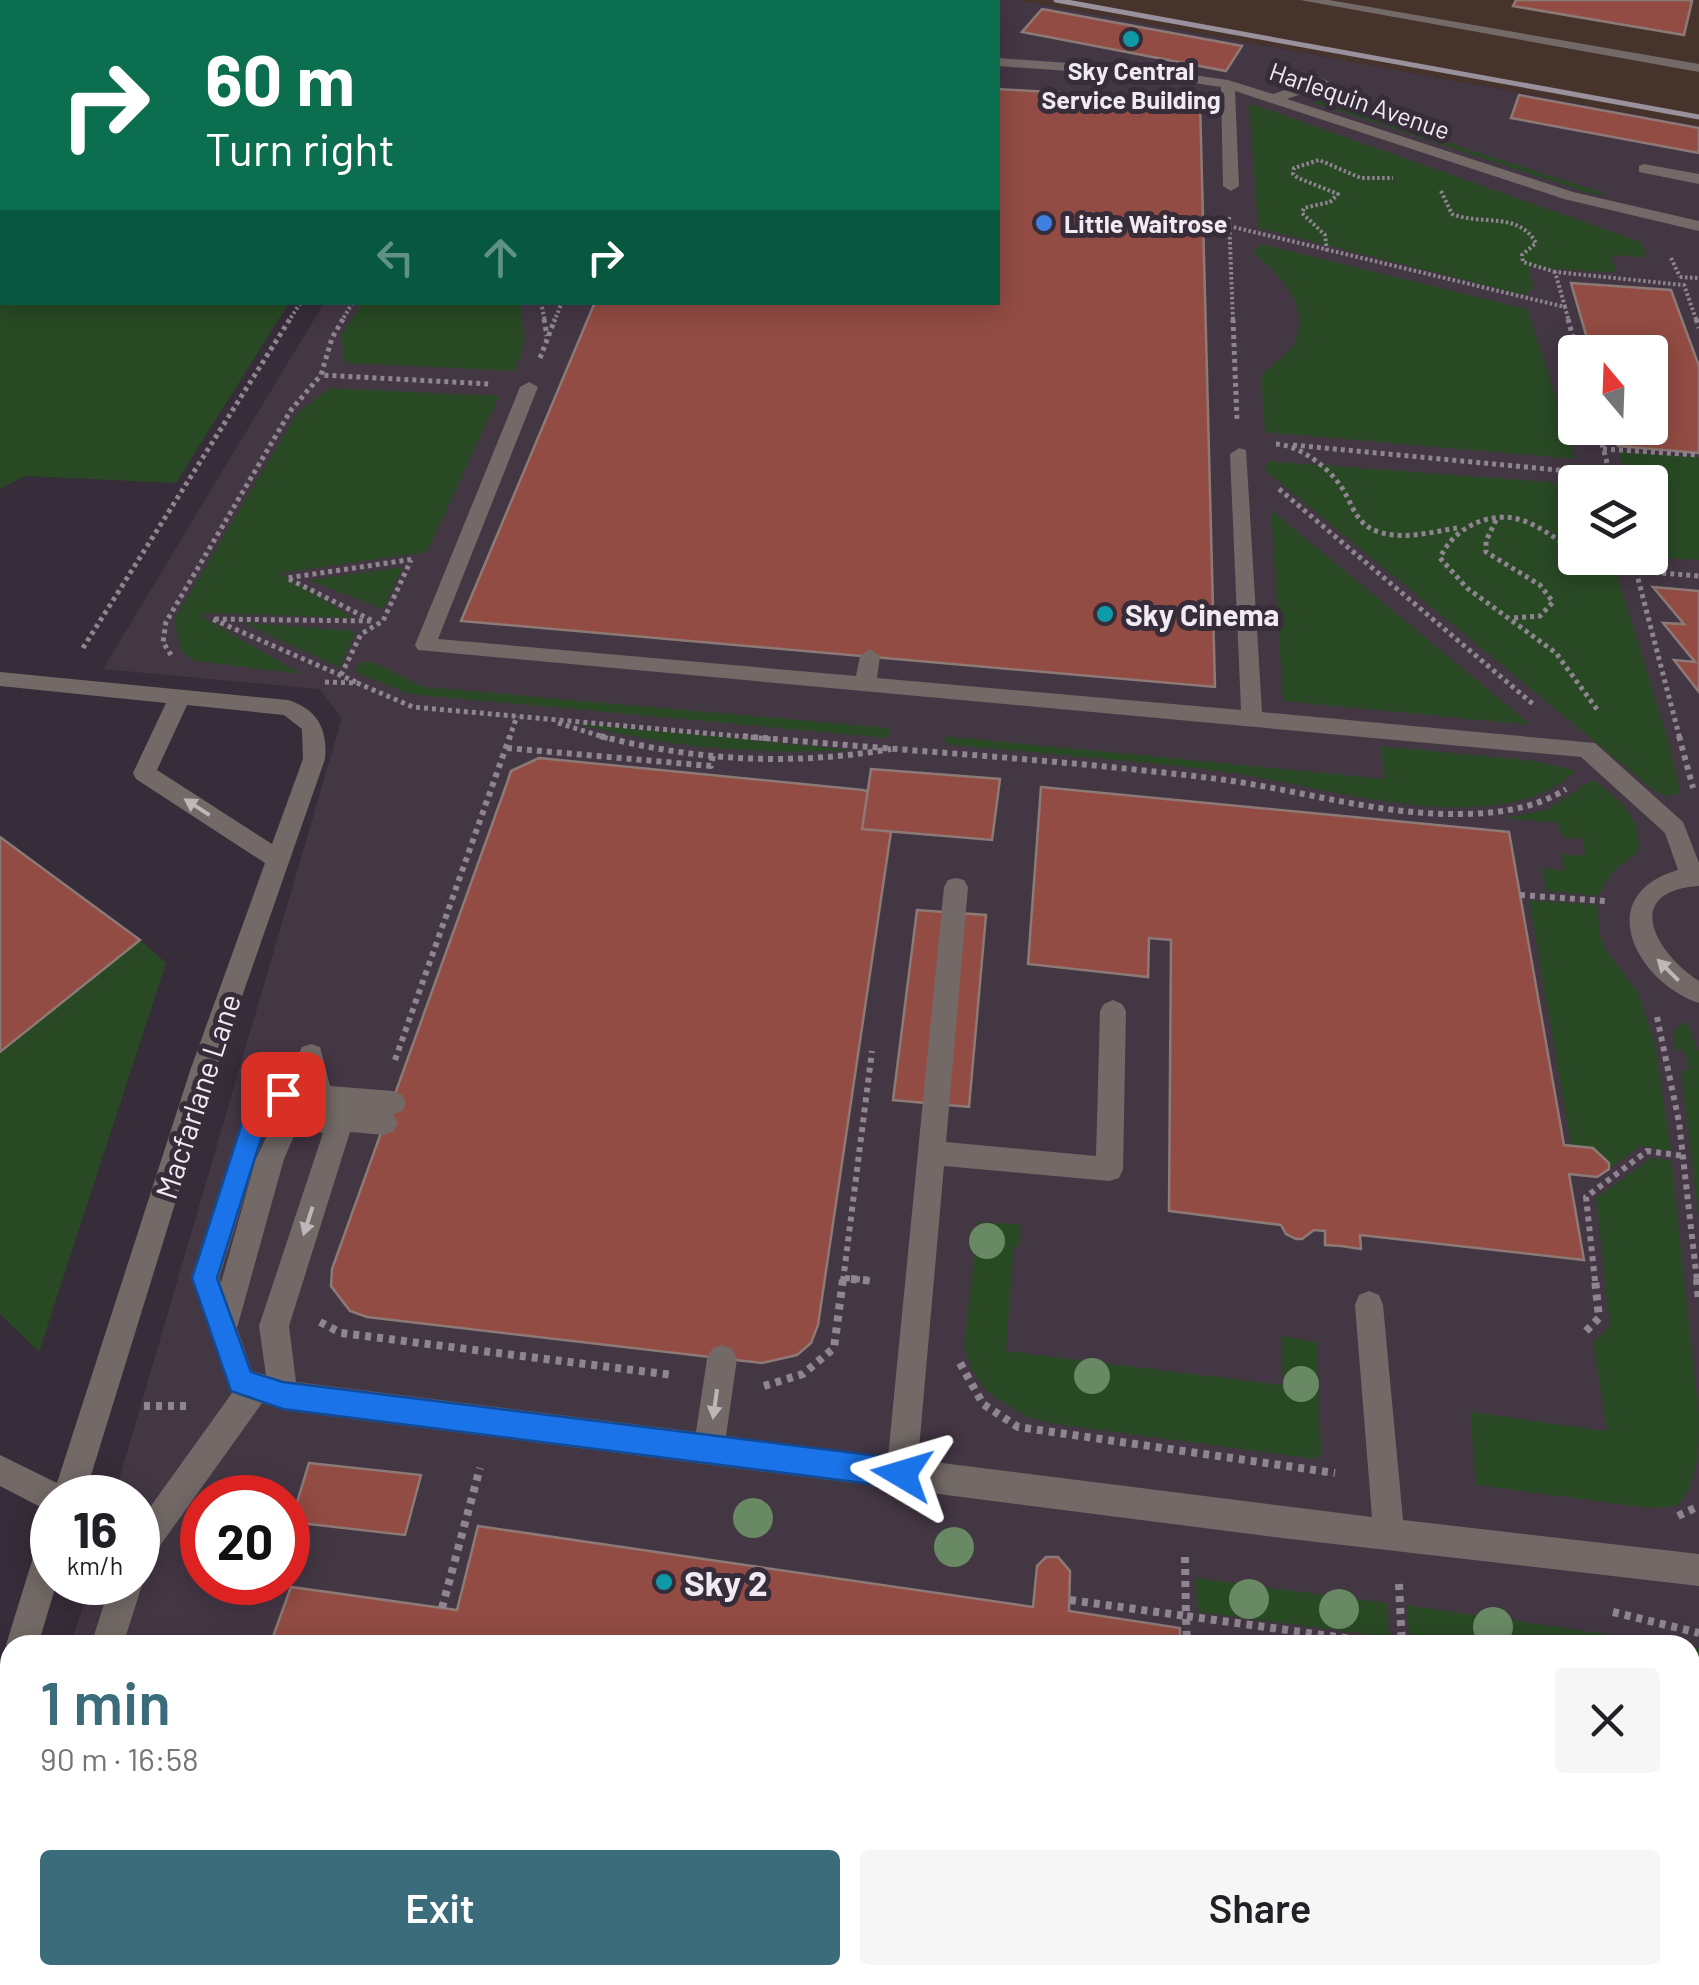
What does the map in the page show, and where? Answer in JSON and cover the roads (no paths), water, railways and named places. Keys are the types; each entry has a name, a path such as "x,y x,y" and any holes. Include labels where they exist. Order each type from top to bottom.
{"street":[{"path":"1306,0 1699,68"},
{"name":"Harlequin Avenue","path":"1000,62 1152,73 1228,84 1552,190 1661,196 1699,226"},
{"path":"1275,98 1322,82"},
{"path":"1228,84 1231,186"},
{"path":"1644,169 1661,196 1699,179"},
{"path":"529,387 425,645 1252,719 1592,754 1676,828 1695,876 1663,884 1647,897 1641,916 1644,939 1658,962 1699,993"},
{"path":"1239,448 1252,719"},
{"path":"865,684 870,656"},
{"path":"0,679 180,696 144,772 278,860"},
{"name":"Macfarlane Lane","path":"75,1475 204,1068 314,759 317,735 307,717 288,708 180,696"},
{"path":"902,1474 956,887"},
{"path":"932,1153 1108,1169 1113,1011"},
{"path":"160,1523 269,1391 274,1326 327,1114 311,1055"},
{"path":"386,1110 290,1115 270,1159 222,1329 241,1382 269,1391 708,1450 1388,1536 1699,1570"},
{"path":"1370,1305 1388,1536"},
{"path":"708,1450 720,1370"},
{"path":"1,1470 30,1485"},
{"path":"25,1635 34,1605"},
{"path":"110,1635 120,1605"}],"railway":[{"path":"1056,0 1699,117"}],"place":[{"name":"Sky Central Service Building","path":"1131,39"},
{"name":"Little Waitrose","path":"1044,223"},
{"name":"Sky Cinema","path":"1105,614"},
{"name":"Sky 2","path":"664,1582"}]}
